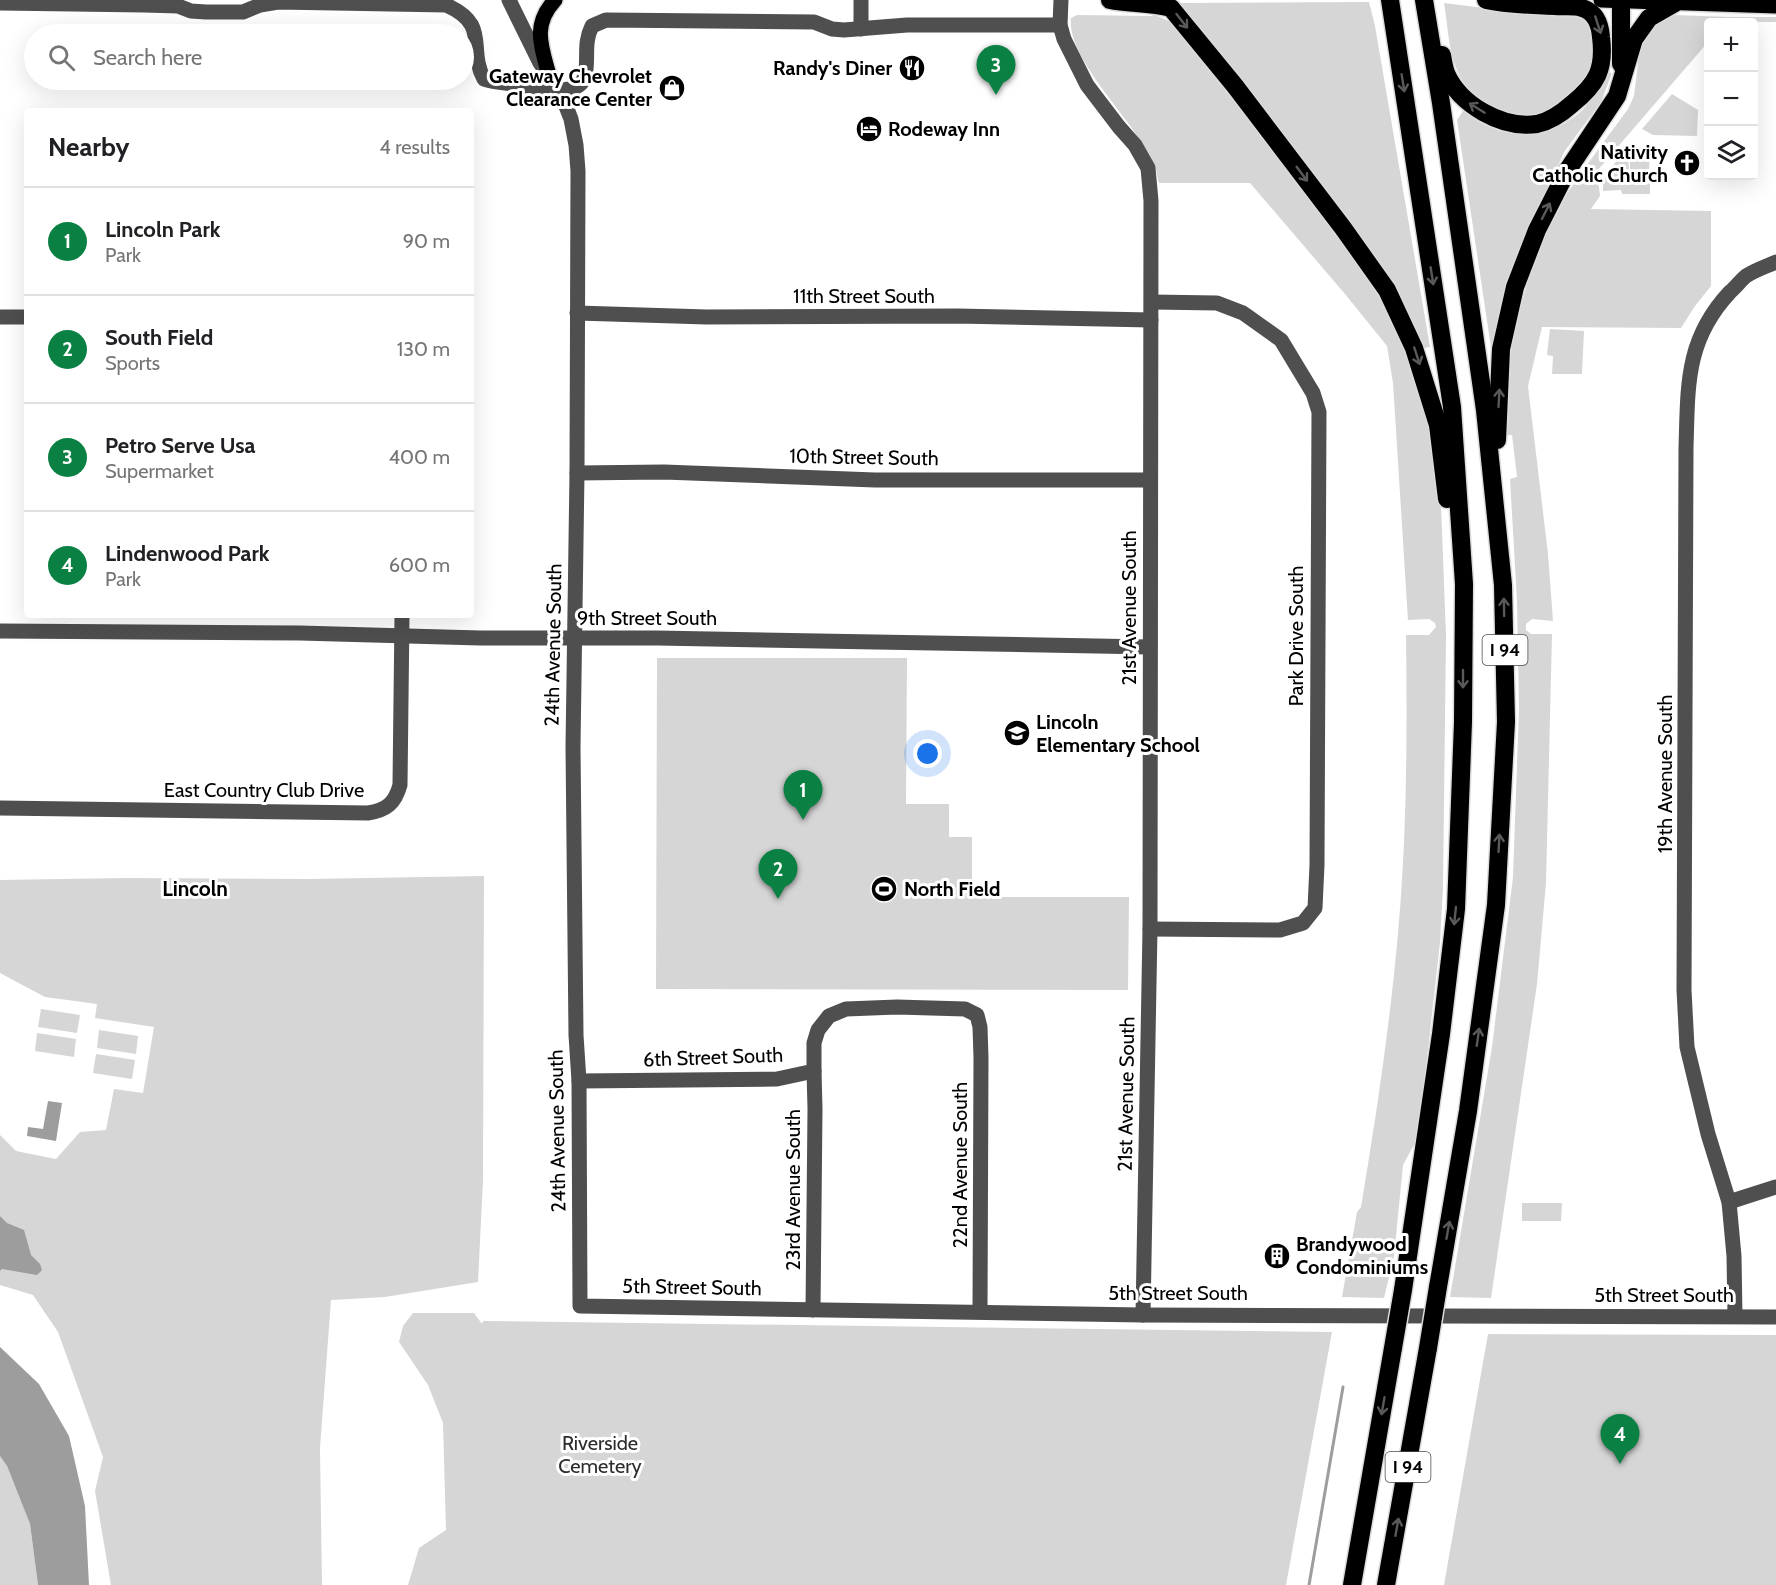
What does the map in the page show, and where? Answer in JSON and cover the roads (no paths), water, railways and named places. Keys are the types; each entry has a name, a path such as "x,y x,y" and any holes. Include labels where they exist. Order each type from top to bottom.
{"highway":[{"path":"1110,0 1124,3 1157,4 1171,8 1235,86 1387,290 1414,348 1438,425 1464,635"},
{"name":"I 94","path":"1352,1585 1403,1290 1439,1046 1456,909 1463,722 1464,584 1452,406 1389,0"},
{"path":"1428,7 1446,73 1463,99 1491,117 1515,124 1537,124 1557,117 1580,98 1598,78 1603,51 1600,28 1594,15 1582,8 1503,4 1486,0"},
{"path":"1621,0 1622,78"},
{"path":"1494,499 1502,349 1515,287 1537,230 1562,180 1617,96 1634,39 1649,18 1675,3"},
{"name":"I 94","path":"1386,1585 1468,1111 1496,905 1506,722 1503,585 1494,499 1481,387 1428,7"}],"main road":[{"path":"549,75 541,46 540,27 545,11 555,0"},
{"path":"1601,0 1776,6"},
{"path":"1675,3 1701,0"}],"street":[{"name":"24th Avenue South","path":"509,0 540,63 560,91 571,119 578,171 573,759 576,1023 579,1081 580,1306"},
{"path":"861,0 861,29"},
{"name":"21st Avenue South","path":"1061,0 1060,25 1064,39 1087,85 1135,145 1148,168 1151,201 1150,929 1143,1315"},
{"path":"0,3 144,4 178,6 191,11 220,6 243,12 260,5 278,2 446,5 455,9 471,24"},
{"path":"474,29 478,67 484,79 560,91 578,86 585,78 586,37 592,26 606,20 814,22 832,29 907,25 1060,25"},
{"name":"19th Avenue South","path":"1735,1316 1734,1256 1729,1202 1708,1134 1687,1047 1684,990 1688,387 1696,343 1707,321 1747,275 1776,262"},
{"name":"Park Drive South","path":"1150,929 1280,930 1303,923 1315,909 1319,412 1313,393 1281,340 1243,313 1216,303 1152,302"},
{"name":"11th Street South","path":"577,314 707,317 957,316 1151,321"},
{"path":"0,317 24,317"},
{"name":"10th Street South","path":"577,472 664,472 875,480 1149,480"},
{"name":"East Country Club Drive","path":"0,808 368,813 391,806 400,785 402,618"},
{"name":"9th Street South","path":"0,631 480,638 657,638 1150,647"},
{"name":"22nd Avenue South","path":"814,1071 814,1043 818,1030 829,1016 846,1009 897,1007 965,1009 977,1015 980,1027 981,1058 980,1311"},
{"name":"6th Street South","path":"579,1081 777,1079 814,1071"},
{"name":"23rd Avenue South","path":"813,1310 814,1071"},
{"path":"1729,1202 1776,1187"},
{"name":"5th Street South","path":"580,1306 1143,1315 1776,1317"}],"waterway":[{"path":"1309,1585 1343,1387"}],"place":[{"name":"Randy's Diner","path":"912,68"},
{"name":"Gateway Chevrolet Clearance Center","path":"672,88"},
{"name":"Petro Serve Usa","path":"996,95"},
{"name":"Rodeway Inn","path":"869,129"},
{"name":"Nativity Catholic Church","path":"1687,163"},
{"name":"Lincoln Elementary School","path":"1017,733"},
{"name":"Lincoln Park","path":"803,820"},
{"name":"North Field","path":"884,889"},
{"name":"South Field","path":"778,899"},
{"name":"Brandywood Condominiums","path":"1277,1256"},
{"name":"Lindenwood Park","path":"1620,1464"}],"district":[{"name":"Lincoln","path":"195,888"}],"park label":[{"name":"Riverside Cemetery","path":"600,1454"}]}
